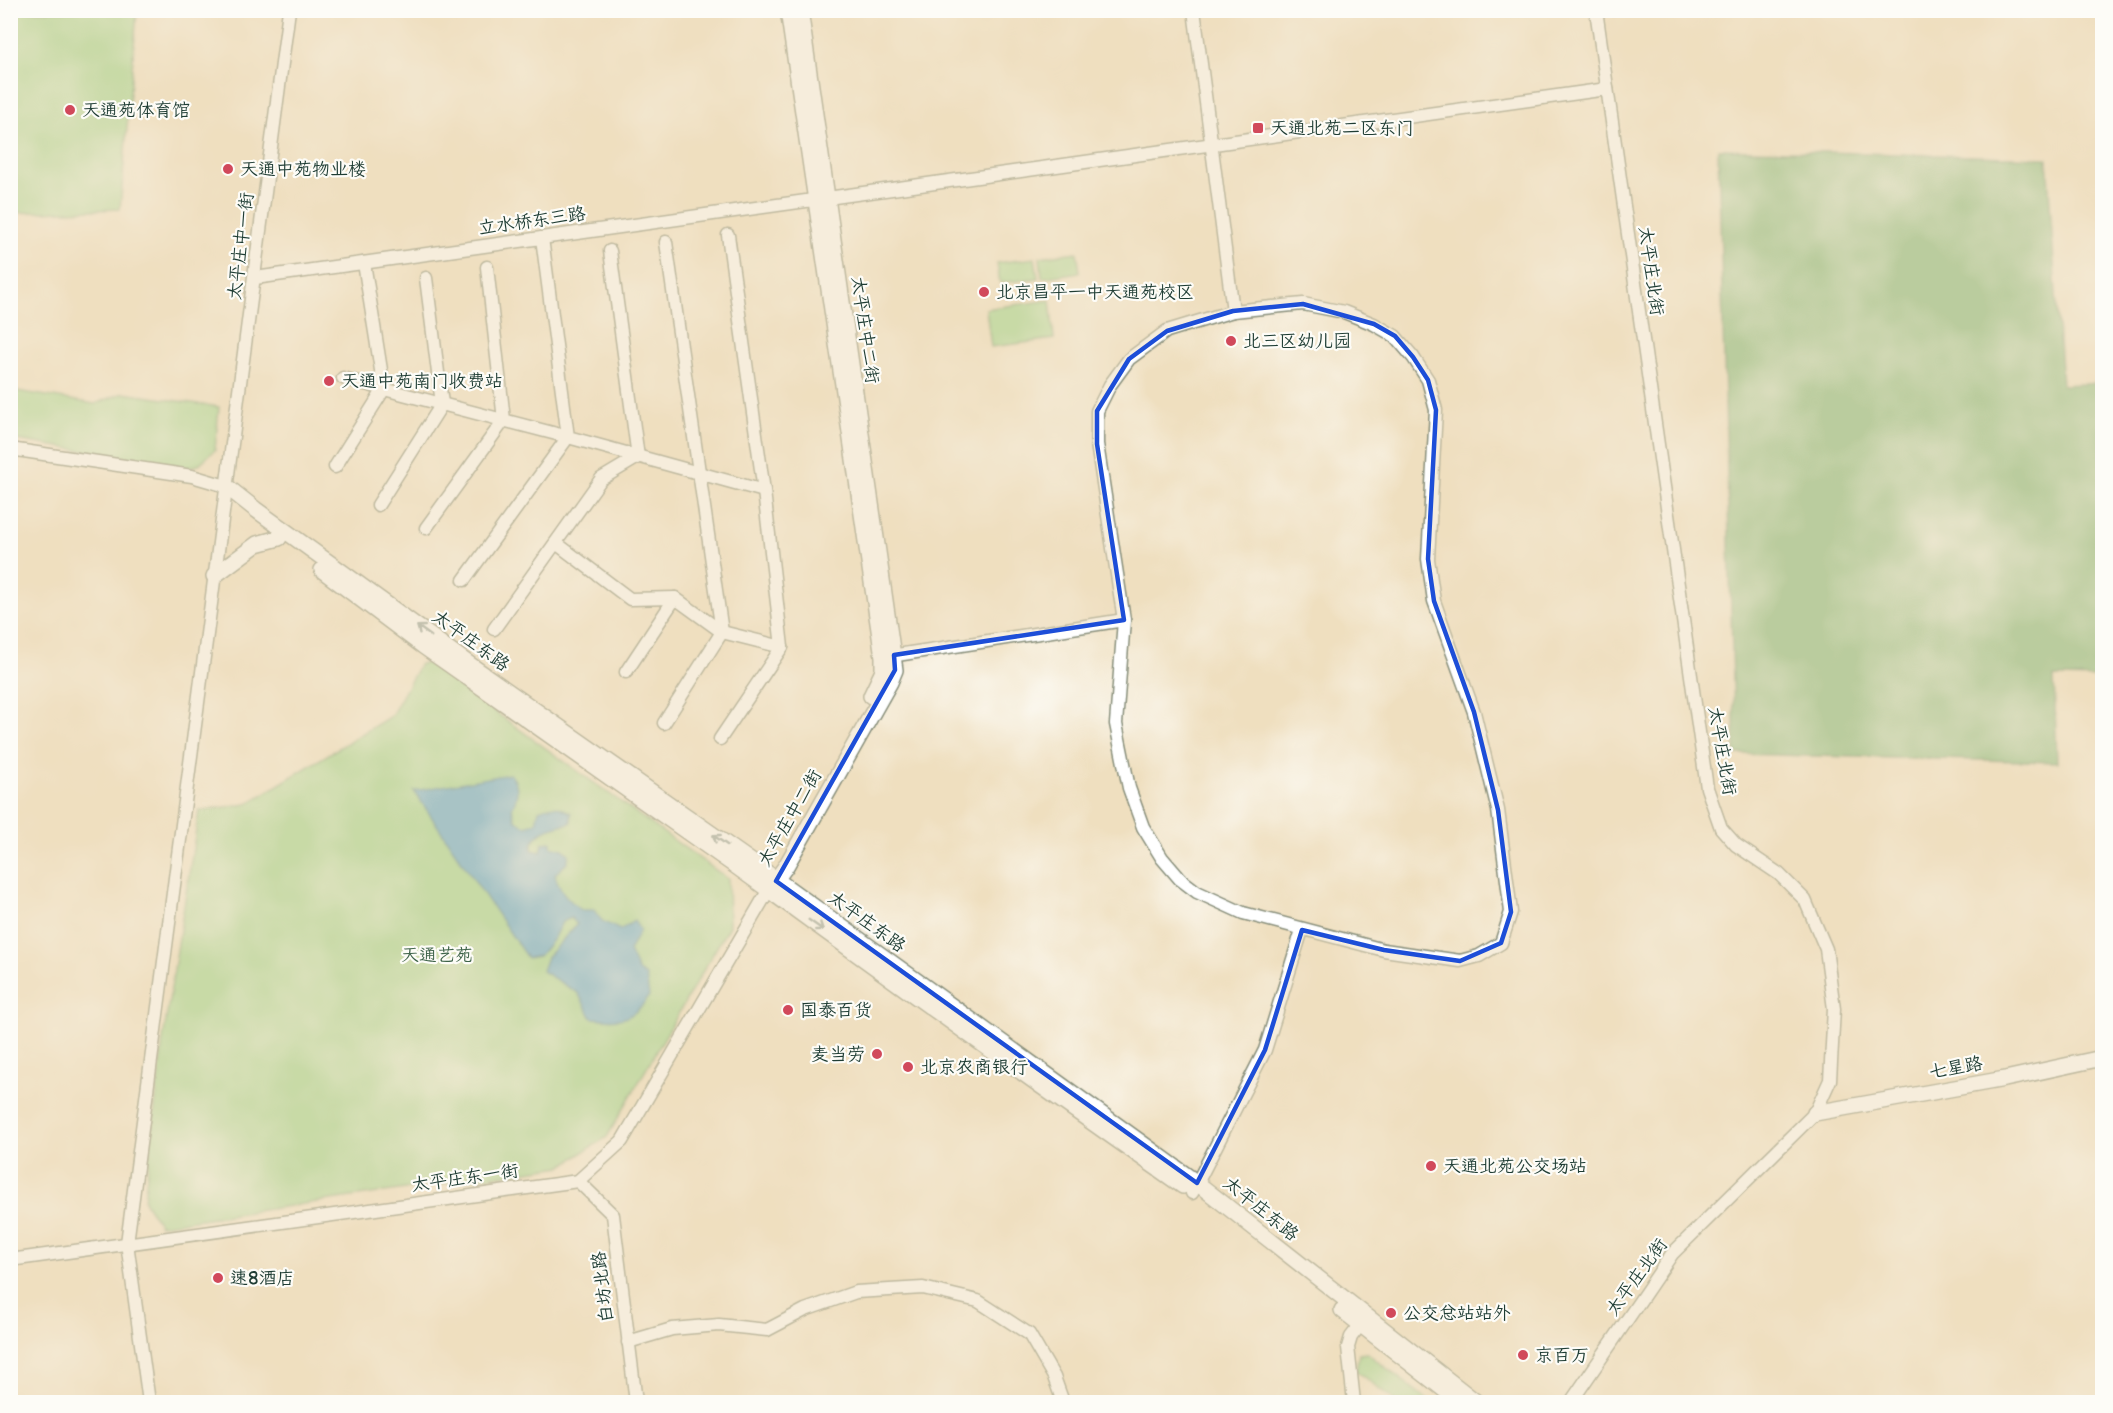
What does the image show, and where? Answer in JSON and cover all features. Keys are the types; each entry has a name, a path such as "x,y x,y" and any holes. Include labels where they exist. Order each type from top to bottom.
{"main road":[{"name":"太平庄中二街","path":"771,882 890,682 895,669 888,656 820,200 788,10"},
{"name":"太平庄中二街","path":"800,10 820,200"},
{"name":"太平庄东路","path":"226,486 242,510 423,646 690,833 771,882"},
{"name":"太平庄东路","path":"226,486 1195,1188 1364,1320 1476,1402"},
{"path":"214,576 257,544 279,538"},
{"name":"七星路","path":"1815,1113 2005,1079 2103,1058"},
{"name":"太平庄东路","path":"1364,1320 1460,1402"}],"street":[{"name":"太平庄中一街","path":"149,1402 127,1243 289,10"},
{"path":"1194,10 1233,311"},
{"name":"太平庄北街","path":"1571,1402 1672,1254 1815,1113 1830,1080 1834,1010 1826,950 1805,900 1779,874 1736,845 1721,828 1707,788 1596,10"},
{"name":"立水桥东三路","path":"255,278 1607,89"},
{"path":"720,739 782,647 764,490 728,235"},
{"path":"464,580 568,437 542,238"},
{"path":"664,723 722,632 666,242"},
{"path":"610,251 638,457"},
{"path":"335,467 384,389 364,263"},
{"path":"426,528 504,420 487,267"},
{"path":"378,505 441,404 426,278"},
{"path":"1303,304 1344,312 1374,324 1395,336 1413,357 1428,380 1436,410 1428,559 1434,601 1474,712 1498,810 1511,912 1502,943 1479,956 1460,961 1384,950 1243,913 1197,892 1180,879 1162,858 1143,827 1129,788 1116,724 1124,620 1096,444 1097,411 1110,385 1129,359 1167,331 1233,311 1303,304"},
{"path":"343,378 764,490"},
{"name":"太平庄东路","path":"10,449 192,476 226,486"},
{"path":"494,628 601,479 638,457"},
{"path":"556,543 630,600 675,598 722,632 782,647"},
{"path":"626,672 675,598"},
{"path":"888,656 1124,620"},
{"path":"578,1180 622,1141 771,882"},
{"path":"1195,1188 1265,1050 1302,930"},
{"name":"太平庄东一街","path":"10,1260 578,1180"},
{"name":"白坊北路","path":"578,1180 613,1215 636,1402"},
{"path":"628,1342 672,1329 719,1325 767,1329 805,1310 856,1292 922,1288 978,1301 1029,1334 1054,1377 1063,1402"},
{"path":"1354,1402 1348,1347 1351,1337 1364,1320"}],"highlighted area":[{"path":"1303,304 1374,324 1395,336 1413,357 1428,380 1436,410 1428,559 1434,601 1474,712 1498,810 1511,912 1501,943 1460,961 1384,950 1302,930 1265,1050 1197,1183 776,881 895,670 894,655 1124,620 1097,444 1097,411 1129,359 1167,331 1233,311"}],"green space":[{"name":"天通苑体育馆","path":"10,11 137,11 120,209 11,213"},
{"path":"1718,149 2047,158 2062,385 2102,383 2102,678 2054,677 2057,762 1735,754"},
{"path":"1077,252 1080,272 1042,278 1040,257"},
{"path":"1035,258 1038,278 1000,283 997,263"},
{"path":"1050,300 1054,339 991,347 986,309"},
{"path":"11,390 95,404 123,393 219,407 215,450 198,465 188,468 11,439"},
{"name":"天通艺苑","path":"427,663 728,879 729,926 607,1137 562,1166 160,1225 144,1201 163,1039 199,811 247,804 391,716 420,664"},
{"path":"1367,1353 1430,1402 1397,1402 1356,1371 1359,1354"}],"water":[{"path":"510,774 517,786 517,795 512,808 515,819 525,826 536,823 539,810 548,807 559,807 571,813 571,823 545,830 539,834 535,838 532,850 541,852 543,843 551,842 551,846 563,849 569,854 567,863 555,874 564,894 581,910 594,910 602,921 620,930 634,921 640,930 629,951 638,971 646,976 649,996 637,1011 625,1018 592,1018 578,993 542,971 547,957 577,924 571,918 562,922 553,939 539,956 527,958 414,791"}],"place":[{"name":"天通苑体育馆","path":"70,110"},
{"name":"天通北苑二区东门","path":"1258,128"},
{"name":"天通中苑物业楼","path":"228,169"},
{"name":"北京昌平一中天通苑校区","path":"984,292"},
{"name":"北三区幼儿园","path":"1231,341"},
{"name":"天通中苑南门收费站","path":"329,381"},
{"name":"国泰百货","path":"788,1010"},
{"name":"麦当劳","path":"877,1054"},
{"name":"北京农商银行","path":"908,1067"},
{"name":"天通北苑公交场站","path":"1431,1166"},
{"name":"速8酒店","path":"218,1278"},
{"name":"公交总站站外","path":"1391,1313"},
{"name":"京百万","path":"1523,1355"}]}
